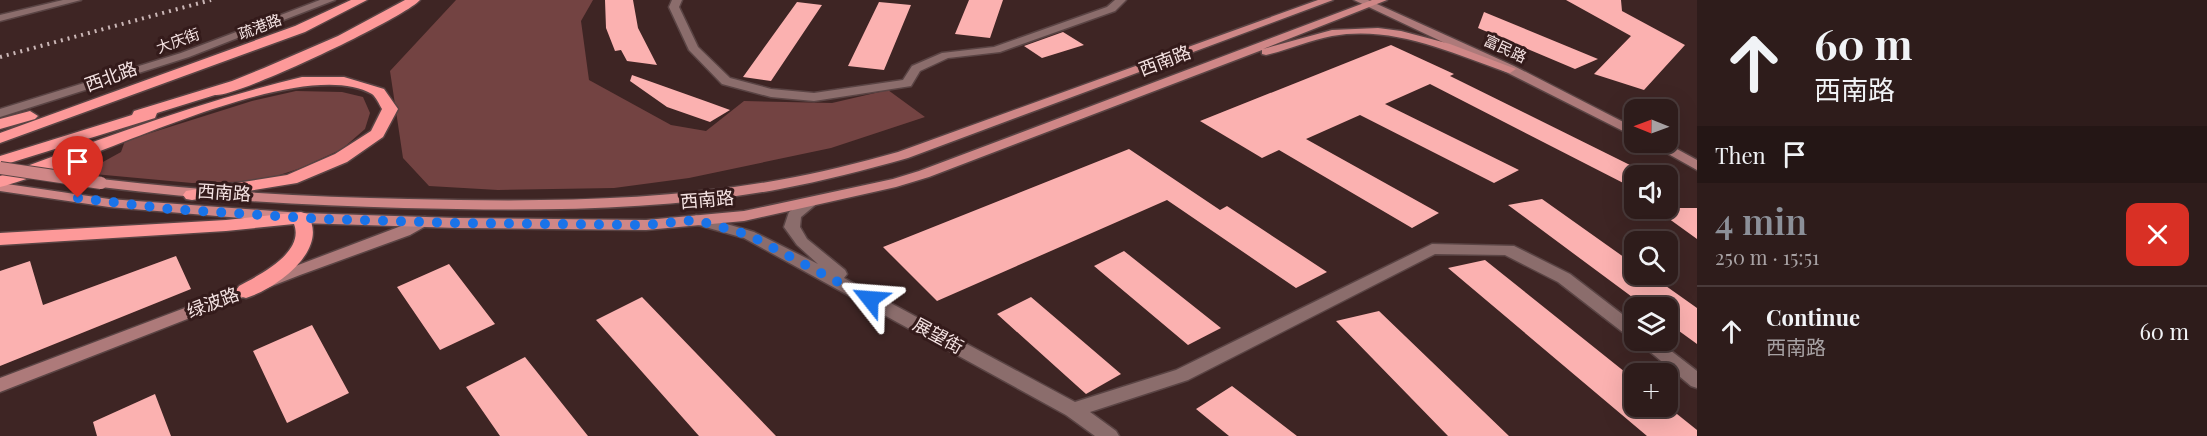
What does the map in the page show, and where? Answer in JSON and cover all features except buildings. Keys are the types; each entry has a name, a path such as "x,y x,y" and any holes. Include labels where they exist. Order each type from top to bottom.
{"highway":[{"name":"疏港路","path":"236,54 300,29 361,0"},
{"path":"0,159 180,105 268,73 339,42 414,0"},
{"path":"0,125 236,54"},
{"name":"西北路","path":"0,138 236,54"},
{"path":"0,159 268,73"},
{"path":"0,184 174,119 246,95 302,81 344,81 361,86 379,92 390,109 377,134 342,158 291,179 192,195"},
{"path":"0,239 102,230 237,225 301,218 305,225 305,234 294,256 268,279 246,291"}],"main road":[{"name":"西南路","path":"0,168 192,195 255,199 467,205 649,200 738,192 903,155 1328,0"},
{"name":"西南路","path":"0,184 78,198 170,209 301,218 646,225 744,216 896,183 924,174 1225,60 1370,2"},
{"path":"1225,60 1284,48 1333,33 1368,30 1409,36 1510,69"}],"street":[{"path":"0,18 76,0"},
{"name":"大庆街","path":"0,113 185,55 330,0"},
{"path":"677,0 674,7 693,48 726,81 771,93 814,98 908,83 916,69 946,55 996,50 1111,9 1121,0"},
{"name":"富民路","path":"1370,2 1510,69 1624,127"},
{"path":"1673,153 1697,166"},
{"path":"813,201 795,215 792,227 802,242 824,262 885,307"},
{"name":"展望街","path":"696,220 749,235 1073,410 1109,436"},
{"name":"绿波路","path":"0,385 405,232 425,222"},
{"path":"1073,410 1182,375 1432,249 1508,250 1564,278 1624,324"},
{"path":"1658,351 1697,381"}],"shaded area":[{"path":"456,0 593,0 581,21 589,80 671,125 706,131 744,101 832,103 888,90 925,117 831,148 689,178 614,188 498,190 429,186 403,158 390,71"},
{"path":"296,91 342,92 363,97 370,113 365,129 342,149 301,168 261,181 192,183 83,173 121,152 125,141 252,101"}],"railway":[{"path":"0,57 211,0"}],"route":[{"path":"78,198 170,209 322,219 646,225 696,220 749,235 870,299"}]}
